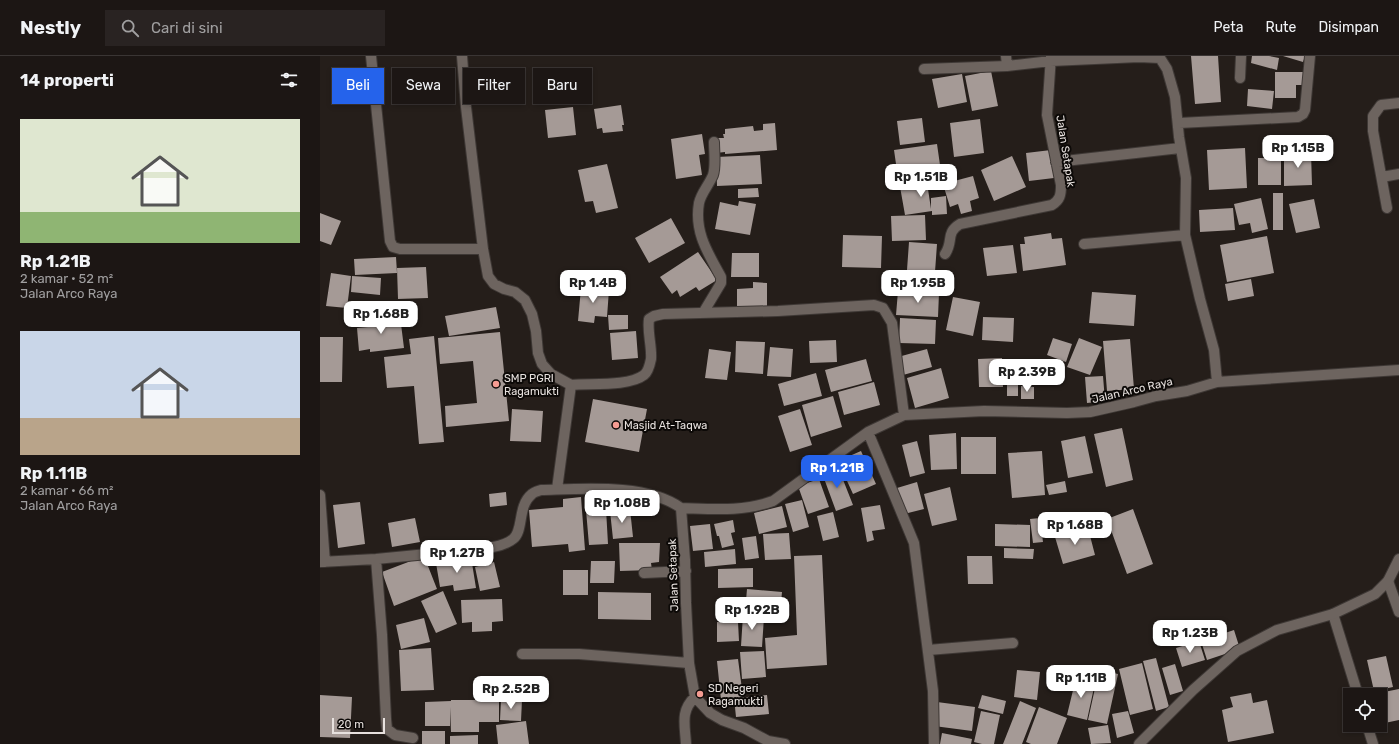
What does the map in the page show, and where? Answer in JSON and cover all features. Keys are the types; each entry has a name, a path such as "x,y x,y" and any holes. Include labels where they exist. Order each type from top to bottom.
{"street":[{"path":"371,56 390,241 393,247 400,249 483,249"},
{"path":"462,56 466,107 483,249 488,276 494,284 515,292 525,300 532,314 536,331 538,352 542,364 550,374 571,385 627,381 639,378 645,374 649,367 651,358 649,319 663,314 778,311 874,305 882,308 892,323 904,415"},
{"path":"1240,78 1241,56"},
{"path":"1179,122 1298,117 1304,114 1310,56"},
{"path":"924,69 1007,61 1139,57 1160,58 1167,69 1172,83 1179,122 1180,148 1186,178 1185,235 1214,350 1217,382"},
{"name":"Jalan Setapak","path":"945,254 950,248 951,231 960,224 1052,205 1059,200 1061,185 1047,115 1051,59"},
{"path":"1387,208 1373,131 1372,116 1381,105 1399,102"},
{"path":"704,313 721,283 721,277 704,246 699,223 699,203 701,196 713,174 714,142"},
{"path":"1056,162 1180,148"},
{"path":"1382,177 1399,174"},
{"path":"1084,244 1185,235"},
{"name":"Jalan Arco Raya","path":"681,508 741,509 773,501 868,432 904,415 965,412 1090,412 1217,382 1399,370"},
{"path":"557,489 571,385"},
{"path":"868,432 914,543 933,691 934,744"},
{"path":"320,495 322,562 376,559 489,548 504,544 518,534 521,513 526,501 532,494 541,490 625,490 643,492 667,500 681,508"},
{"name":"Jalan Setapak","path":"681,508 686,570 689,663 694,697"},
{"path":"376,559 387,729 395,735 413,738"},
{"path":"1140,744 1193,690 1237,651 1277,630 1332,614 1375,594 1388,581 1399,559"},
{"path":"644,573 686,570"},
{"path":"1388,581 1399,612"},
{"path":"1332,614 1356,688"},
{"path":"928,650 1013,643"},
{"path":"522,654 579,654 689,663"},
{"path":"686,744 684,715 687,707 694,697 710,713 726,722 744,728 768,743 785,744"},
{"path":"1369,732 1372,744"}],"building":[{"path":"1191,56 1218,56 1221,102 1195,104"},
{"path":"1252,56 1269,56 1279,58 1277,70 1251,63"},
{"path":"1283,56 1305,56 1303,62"},
{"path":"991,71 998,106 972,111 965,76"},
{"path":"1275,72 1305,72 1304,85 1296,85 1296,98 1275,98"},
{"path":"962,74 967,102 938,108 932,79"},
{"path":"1248,89 1274,91 1272,109 1247,106"},
{"path":"621,105 624,125 622,125 623,131 603,133 602,128 597,129 594,109"},
{"path":"573,107 576,135 548,138 545,110"},
{"path":"922,118 925,142 900,145 897,121"},
{"path":"980,119 984,153 954,157 950,123"},
{"path":"775,123 777,150 725,154 725,152 716,153 716,138 724,138 723,134 725,134 725,129 753,126 754,131 763,130 763,124"},
{"path":"702,134 705,154 699,155 702,175 676,179 671,139"},
{"path":"937,144 941,172 898,178 894,150"},
{"path":"1245,148 1247,188 1209,190 1207,150"},
{"path":"1051,150 1054,178 1029,181 1026,153"},
{"path":"1284,152 1311,152 1312,185 1284,186"},
{"path":"760,155 762,184 717,186 716,157"},
{"path":"1012,156 1026,187 994,201 981,170"},
{"path":"1258,158 1281,158 1281,185 1258,185"},
{"path":"607,164 618,208 596,213 593,201 585,202 578,170"},
{"path":"926,176 931,209 931,198 946,196 947,214 932,215 932,211 905,215 899,181"},
{"path":"973,176 979,198 970,201 972,211 961,214 958,204 950,207 943,184"},
{"path":"758,188 759,197 738,198 738,189"},
{"path":"1273,193 1283,193 1283,230 1273,230"},
{"path":"1261,198 1268,229 1252,233 1250,223 1239,225 1234,204"},
{"path":"1314,199 1320,228 1296,233 1289,204"},
{"path":"739,201 756,204 750,235 715,229 720,202 738,206"},
{"path":"1233,208 1235,230 1200,232 1199,210"},
{"path":"320,213 341,221 331,245 320,241"},
{"path":"925,215 926,240 892,241 891,216"},
{"path":"671,218 685,243 649,263 635,238"},
{"path":"1051,233 1052,239 1062,238 1066,265 1023,271 1020,244 1025,244 1024,237"},
{"path":"843,235 882,236 881,268 842,267"},
{"path":"1267,236 1274,273 1227,282 1220,245"},
{"path":"909,242 937,244 935,272 907,270"},
{"path":"1013,245 1017,273 987,276 983,248"},
{"path":"698,252 717,280 699,291 696,287 680,297 677,290 672,294 660,277"},
{"path":"732,253 759,253 759,277 731,277"},
{"path":"396,257 397,273 355,275 354,259"},
{"path":"426,267 428,298 398,299 397,268"},
{"path":"331,273 351,276 347,308 326,306"},
{"path":"352,276 381,278 380,295 351,292"},
{"path":"1251,279 1254,296 1228,301 1225,284"},
{"path":"753,282 767,283 767,310 737,311 737,289 753,288"},
{"path":"581,288 609,290 607,317 595,316 594,323 578,321"},
{"path":"898,291 939,293 938,317 896,315"},
{"path":"1092,292 1136,295 1134,326 1089,323"},
{"path":"953,297 980,302 973,336 946,330"},
{"path":"496,307 500,328 449,336 445,316"},
{"path":"608,315 628,315 628,329 609,330"},
{"path":"400,316 404,348 370,352 370,349 359,351 357,328 368,327 367,320"},
{"path":"983,317 1014,318 1013,342 982,340"},
{"path":"900,318 936,320 935,344 899,343"},
{"path":"636,331 638,358 612,360 610,333"},
{"path":"500,332 509,421 446,427 445,406 477,403 473,361 440,364 438,338"},
{"path":"434,336 444,442 419,444 414,386 387,388 384,357 411,354 409,339"},
{"path":"320,337 343,337 342,382 320,382"},
{"path":"1053,338 1072,344 1066,362 1047,355"},
{"path":"1079,338 1102,347 1090,375 1067,367"},
{"path":"1130,339 1134,389 1107,391 1103,341"},
{"path":"836,340 837,362 810,363 809,341"},
{"path":"736,341 765,342 763,374 735,372"},
{"path":"770,347 793,349 791,377 767,376"},
{"path":"709,349 731,352 727,380 705,378"},
{"path":"927,349 932,367 903,375 898,357"},
{"path":"1002,358 1003,387 979,387 978,359"},
{"path":"866,359 872,381 831,392 825,370"},
{"path":"941,368 949,398 915,408 907,378"},
{"path":"816,373 822,396 784,406 778,384"},
{"path":"1103,376 1105,401 1087,403 1085,377"},
{"path":"874,382 880,405 844,415 838,392"},
{"path":"1007,383 1018,383 1018,396 1007,396"},
{"path":"1021,386 1034,387 1034,399 1021,399"},
{"path":"833,396 842,427 811,437 802,405"},
{"name":"Masjid At-Taqwa","path":"593,399 647,409 639,452 585,442"},
{"path":"512,409 543,411 541,442 510,441"},
{"path":"800,409 812,445 790,452 778,416"},
{"path":"1122,428 1133,480 1106,487 1094,434"},
{"path":"956,433 957,469 931,470 929,435"},
{"path":"1085,436 1093,473 1068,478 1061,441"},
{"path":"961,437 996,437 996,474 961,474"},
{"path":"917,441 925,473 910,477 902,445"},
{"path":"861,451 876,484 853,494 838,461"},
{"path":"1042,451 1045,495 1012,498 1008,453"},
{"path":"838,467 853,505 836,511 822,473"},
{"path":"819,479 829,507 808,514 798,486"},
{"path":"1065,481 1067,492 1049,495 1046,485"},
{"path":"917,482 924,509 904,514 897,488"},
{"path":"950,487 957,520 932,526 924,494"},
{"path":"506,492 507,505 490,507 489,494"},
{"path":"581,497 585,550 569,552 568,544 532,547 529,510 563,507 563,499"},
{"path":"802,500 809,527 793,532 785,504"},
{"path":"360,502 365,544 338,548 333,505"},
{"path":"880,505 885,529 872,531 874,540 867,542 861,508"},
{"path":"782,506 787,527 759,534 754,513"},
{"path":"606,509 608,544 589,545 586,510"},
{"path":"630,509 633,537 613,539 610,511"},
{"path":"1133,509 1153,564 1127,574 1107,519"},
{"path":"833,512 839,537 823,541 817,516"},
{"path":"415,518 420,542 392,547 388,523"},
{"path":"1040,518 1043,542 1033,543 1030,519"},
{"path":"733,520 735,532 731,533 734,545 722,548 714,524"},
{"path":"710,524 713,549 693,551 690,526"},
{"path":"995,524 1030,525 1030,547 995,546"},
{"path":"1088,528 1095,555 1063,564 1055,537"},
{"path":"789,533 791,559 765,560 763,534"},
{"path":"756,536 759,558 745,560 742,538"},
{"path":"619,543 660,543 659,562 651,563 652,570 620,571"},
{"path":"1004,548 1034,549 1033,559 1004,558"},
{"path":"735,549 736,564 705,567 704,552"},
{"path":"822,555 827,665 767,669 765,638 797,635 794,556"},
{"path":"424,556 437,589 394,606 382,572"},
{"path":"967,556 992,556 993,584 968,584"},
{"path":"471,557 476,588 454,591 453,585 440,587 436,563"},
{"path":"591,561 615,561 614,583 590,583"},
{"path":"494,562 500,587 480,591 475,567"},
{"path":"753,568 753,587 718,588 718,569"},
{"path":"563,570 588,570 588,595 563,595"},
{"path":"747,589 782,592 780,614 745,612"},
{"path":"443,591 457,624 436,633 421,601"},
{"path":"598,592 651,593 651,620 598,619"},
{"path":"502,599 503,621 492,622 492,631 472,632 472,622 462,623 461,600"},
{"path":"743,615 764,617 762,647 741,646"},
{"path":"424,618 430,642 401,649 396,625"},
{"path":"717,622 738,622 739,641 717,642"},
{"path":"1234,630 1240,649 1207,660 1201,641"},
{"path":"1199,641 1205,660 1182,667 1176,648"},
{"path":"431,648 434,690 401,691 399,650"},
{"path":"764,651 766,677 742,679 740,652"},
{"path":"1386,656 1393,687 1373,688 1367,660"},
{"path":"1156,658 1169,707 1156,711 1143,661"},
{"path":"738,659 743,697 738,698 767,695 769,714 736,717 734,698 721,700 717,661"},
{"path":"1142,663 1153,709 1130,715 1119,669"},
{"path":"1175,664 1183,691 1170,695 1162,668"},
{"path":"1017,670 1040,672 1037,700 1014,697"},
{"path":"1099,670 1118,674 1107,724 1088,720"},
{"path":"1076,678 1095,683 1087,720 1067,715"},
{"path":"1399,689 1399,720 1387,723 1387,691"},
{"path":"1251,693 1253,703 1267,700 1274,733 1228,742 1222,710 1233,707 1230,697"},
{"path":"320,695 352,697 350,738 320,737"},
{"path":"982,695 1006,701 1003,714 978,708"},
{"path":"501,699 522,700 521,721 500,720"},
{"path":"451,700 499,700 499,722 479,722 479,732 451,732 450,707 450,726 425,726 425,702"},
{"path":"1020,701 1036,708 1022,744 1003,744"},
{"path":"937,702 975,707 972,731 934,726"},
{"path":"1039,707 1067,718 1057,744 1031,744 1026,742"},
{"path":"981,711 1000,715 994,744 974,742"},
{"path":"1128,711 1134,733 1117,738 1112,714"},
{"path":"526,721 529,744 498,744 496,725"},
{"path":"1108,725 1111,743 1091,744 1088,728"},
{"path":"422,731 445,731 445,744 422,744"},
{"path":"942,733 972,739 971,744 940,744"},
{"path":"478,735 478,744 450,744 450,736"}],"place":[{"name":"SMP PGRI Ragamukti","path":"496,384"},
{"name":"Masjid At-Taqwa","path":"616,425"},
{"name":"SD Negeri Ragamukti","path":"700,694"}]}
